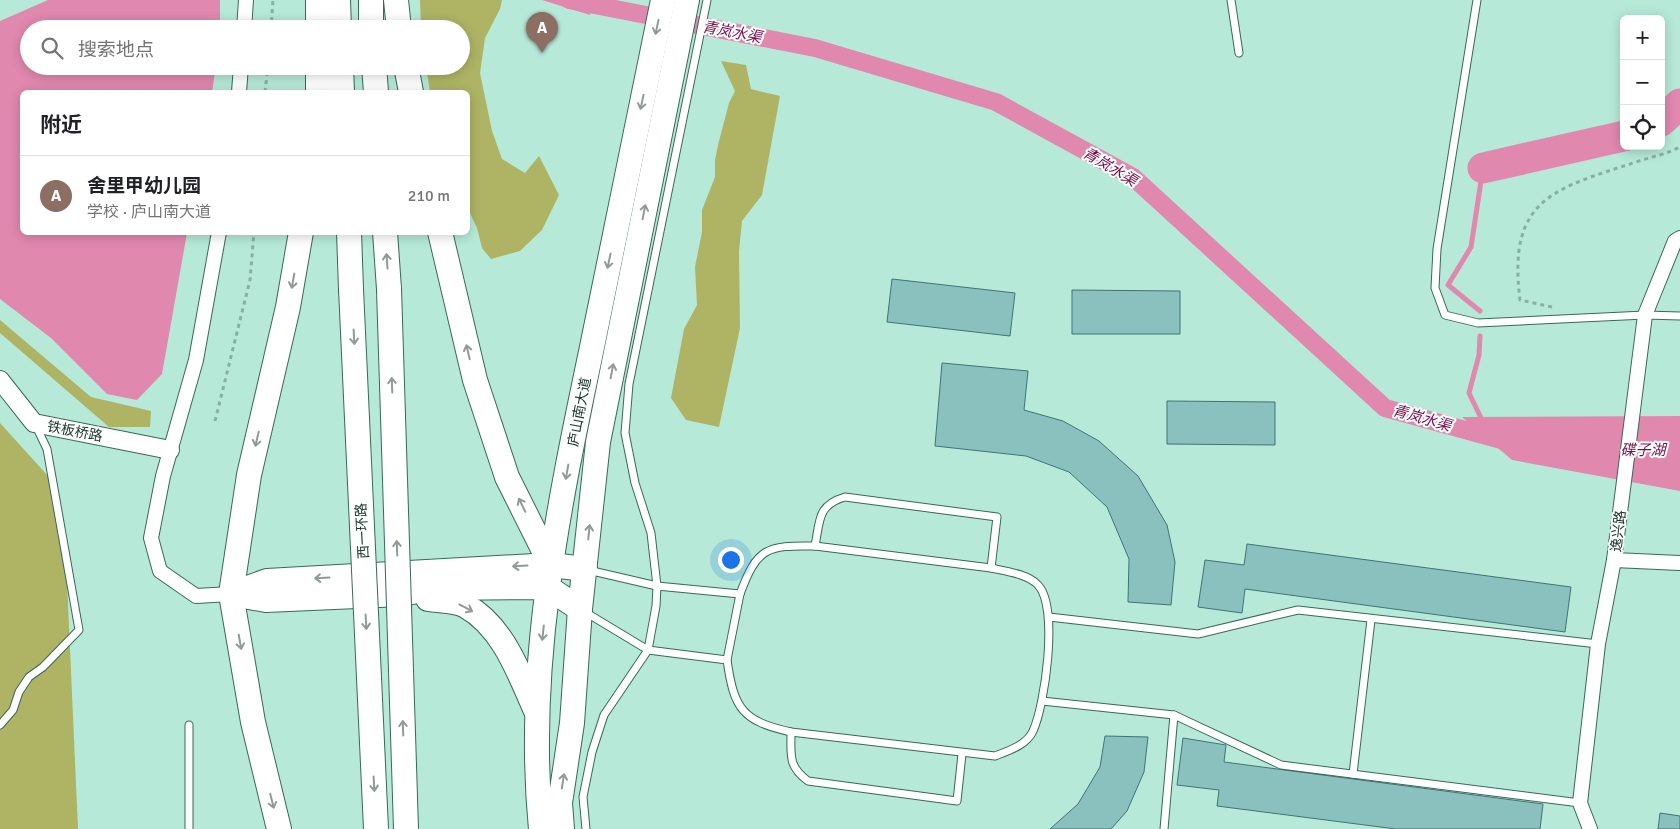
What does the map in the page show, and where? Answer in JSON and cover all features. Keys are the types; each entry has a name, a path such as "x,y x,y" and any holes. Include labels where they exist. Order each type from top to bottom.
{"highway":[{"path":"318,0 318,20"},
{"path":"338,0 339,20"},
{"path":"370,0 371,20"},
{"path":"396,0 398,20"},
{"name":"庐山南大道","path":"541,829 538,797 541,645 549,576 575,429 663,0"},
{"name":"庐山南大道","path":"562,829 560,803 572,723 580,609 586,570 598,442 687,0"},
{"path":"318,75 318,90"},
{"path":"341,75 342,90"},
{"path":"375,75 376,90"},
{"path":"407,75 410,90"},
{"path":"279,829 253,722 232,594 249,475 288,307 300,235"},
{"name":"西一环路","path":"349,235 376,829"},
{"path":"385,235 406,829"},
{"path":"441,235 475,380 508,477 549,576 580,609"},
{"path":"232,594 266,600 402,594 432,588 549,576 586,570"},
{"path":"232,594 267,581 549,576"},
{"path":"402,594 465,605 485,621 510,653 539,717"}],"street":[{"path":"245,20 246,0"},
{"path":"239,90 240,75"},
{"path":"218,235 196,360 170,450 151,538 160,571 196,596 232,594"},
{"name":"逸兴路","path":"1590,829 1580,803 1598,644 1614,560 1645,315 1675,241 1680,238"},
{"name":"铁板桥路","path":"0,380 34,423 170,450"},
{"path":"1614,560 1680,563"}],"lane":[{"path":"586,829 584,797 592,752 604,715 648,650 657,586 651,533 635,484 625,433 631,375 707,0"},
{"path":"1231,0 1239,54"},
{"path":"1477,0 1437,249 1435,288 1445,315 1480,323 1645,315 1680,316"},
{"path":"0,725 13,710 19,692 28,677 43,667 79,630 47,449 34,423"},
{"path":"814,546 822,511 833,501 845,498 855,499 997,517 991,568"},
{"path":"788,546 814,546 991,568 1018,574 1038,584 1048,606 1050,640 1042,701 1032,733 1016,748 995,756 962,754 791,732 764,726 745,713 732,690 727,660 740,594 750,568 764,552 788,546"},
{"path":"586,570 657,586 740,594"},
{"path":"580,609 648,650 727,660"},
{"path":"1048,617 1198,634 1298,610 1371,620 1598,644"},
{"path":"1353,774 1371,620"},
{"path":"1042,701 1174,715 1281,765 1580,803"},
{"path":"1164,829 1174,715"},
{"path":"188,829 189,724"},
{"path":"791,732 791,760 796,772 808,782 957,800 962,754"}],"path":[{"path":"272,20 273,0"},
{"path":"265,90 267,75"},
{"path":"1556,308 1520,300 1516,271 1522,232 1534,210 1559,189 1680,147"},
{"path":"215,421 250,280 254,235"}],"green space":[{"path":"420,0 502,0 500,9 485,38 480,73 492,131 502,159 525,173 539,156 559,195 542,230 520,251 491,259 482,248 477,228 470,213 470,90 430,90 427,75 470,75 470,20 421,20"},
{"path":"721,61 746,65 751,89 780,96 762,195 742,221 739,251 740,328 719,427 686,420 671,398 684,329 697,305 695,267 702,232 702,210 715,177 715,160 718,145 729,103 735,91"},
{"path":"0,320 91,397 151,411 150,427 109,427 0,333"},
{"path":"0,423 48,476 65,536 78,829 0,829"}],"water":[{"path":"48,0 220,0 220,20 20,20 20,75 215,75 212,90 20,90 20,235 187,235 162,374 137,400 107,394 51,338 0,299 0,21"},
{"path":"542,0 593,0 590,15"},
{"name":"碟子湖","path":"1680,416 1680,491 1512,460 1462,417"}],"building":[{"path":"892,279 1015,293 1010,336 887,322"},
{"path":"1072,290 1180,291 1180,334 1072,334"},
{"path":"942,363 1028,371 1024,410 1063,421 1099,441 1138,476 1167,525 1175,562 1171,605 1128,602 1129,559 1107,507 1069,472 1026,456 935,446"},
{"path":"1167,401 1275,402 1275,445 1167,444"},
{"path":"1247,544 1571,587 1565,632 1245,589 1242,613 1198,607 1205,560 1244,565"},
{"path":"1105,736 1148,737 1144,772 1127,811 1111,829 1050,829 1078,804 1100,767"},
{"path":"1183,738 1226,745 1224,762 1543,804 1540,829 1396,829 1217,806 1219,790 1177,785"},
{"path":"1660,813 1680,816 1680,829 1658,829"}],"waterway":[{"name":"青岚水渠","path":"569,0 815,48 996,102 1133,177 1385,408 1505,441"},
{"path":"1665,117 1680,104"},
{"path":"1483,168 1620,137"},
{"path":"1480,311 1448,285 1471,247 1483,168"},
{"path":"1480,336 1479,355 1469,393 1483,422"}],"place":[{"name":"舍里甲幼儿园","path":"542,53"}]}
